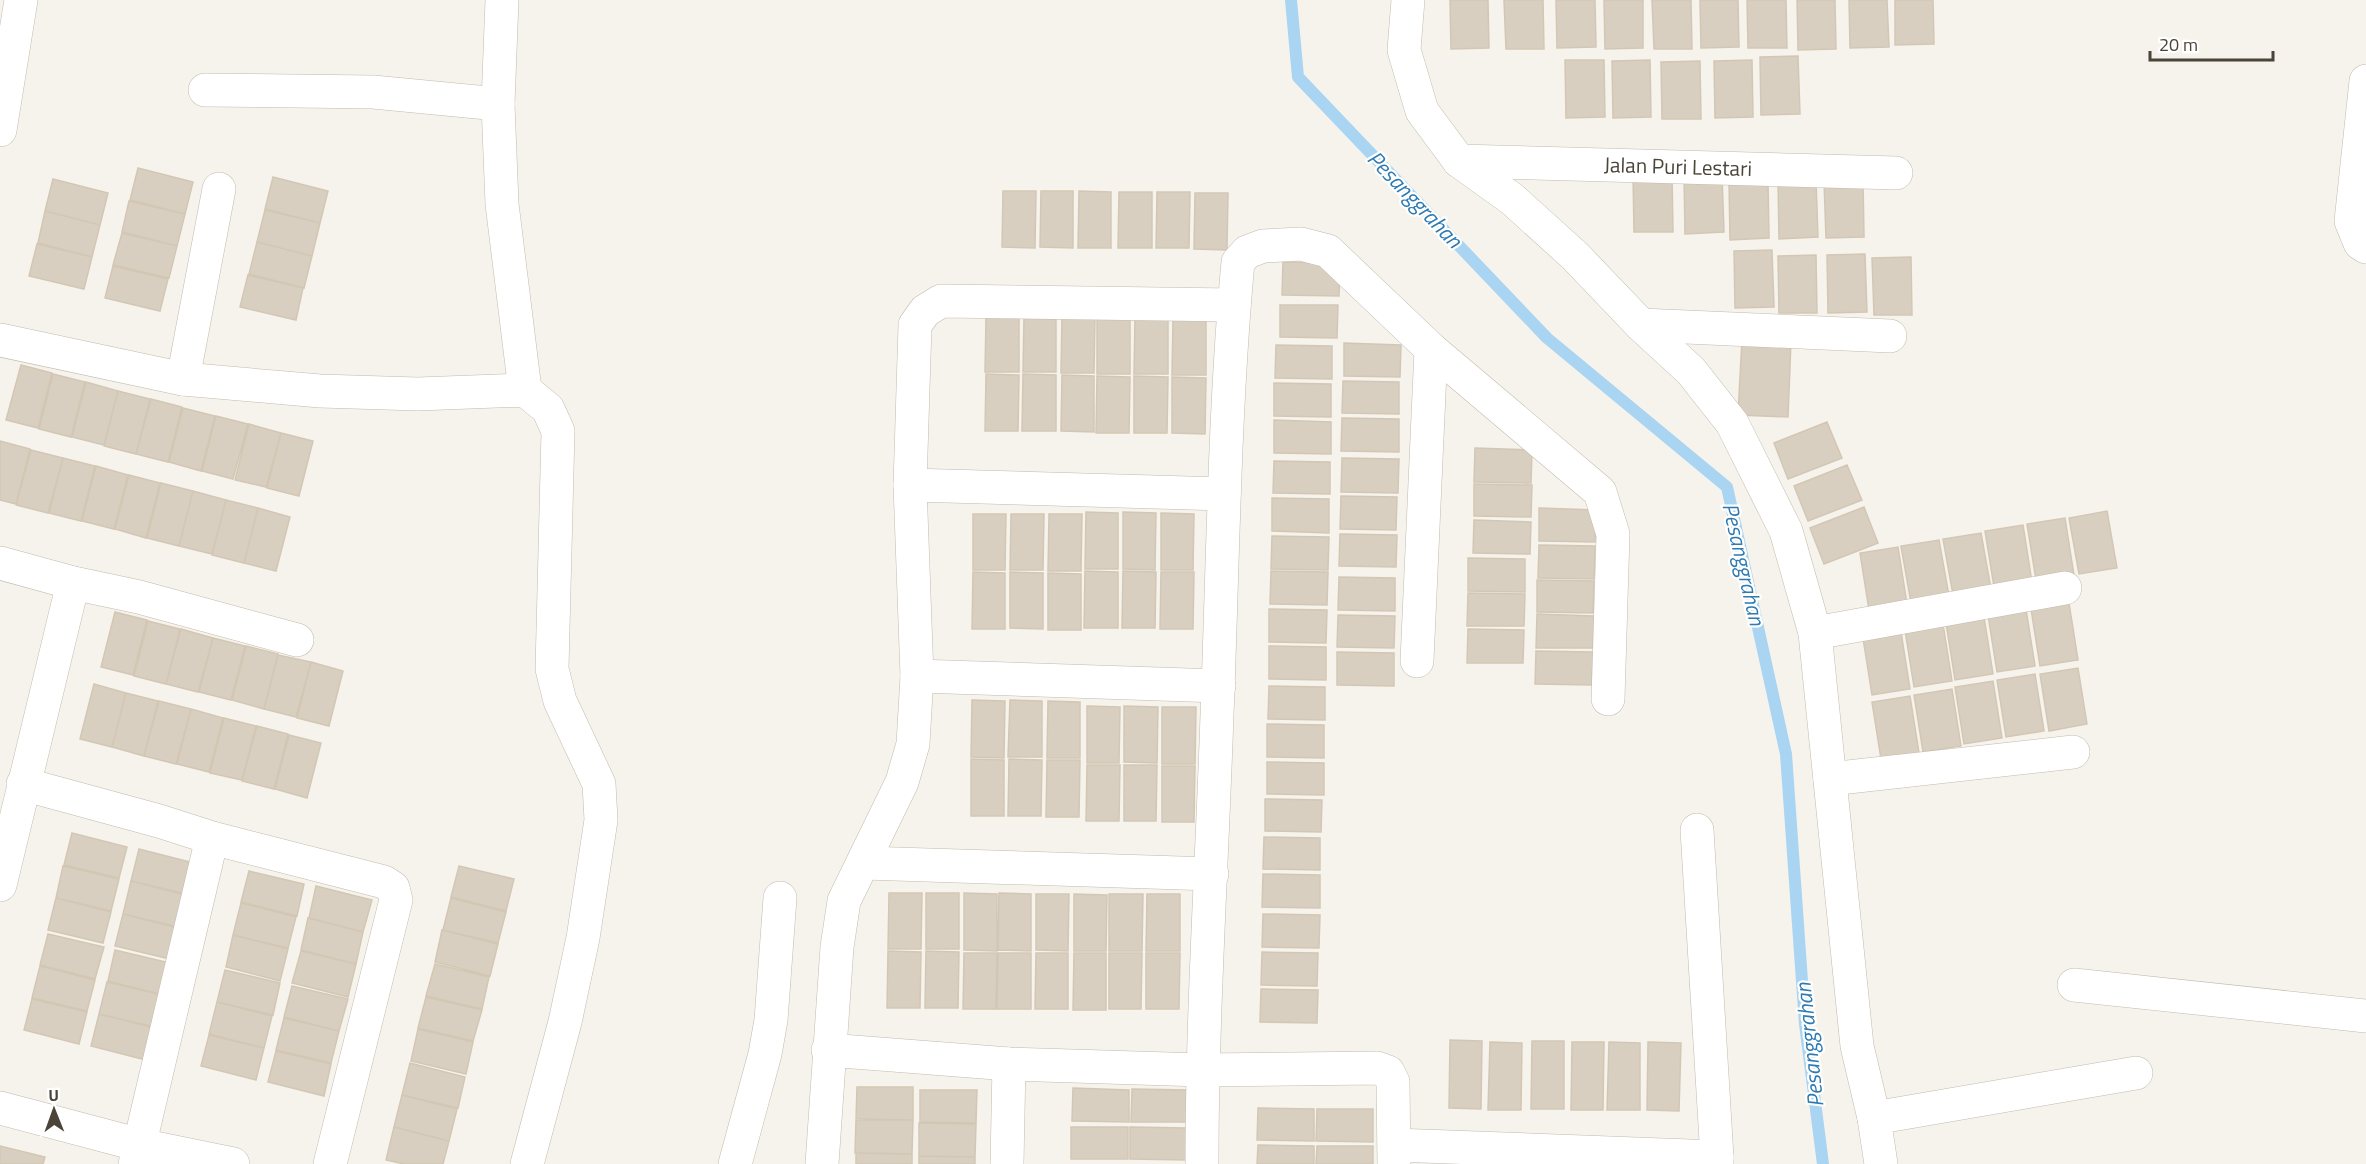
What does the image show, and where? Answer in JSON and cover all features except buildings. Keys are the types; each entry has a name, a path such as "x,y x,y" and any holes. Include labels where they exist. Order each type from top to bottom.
{"street":[{"path":"0,130 21,0"},
{"path":"502,0 498,104 502,204 525,390"},
{"path":"1408,0 1404,50 1422,111 1459,162 1512,199 1575,256 1641,325 1691,371 1732,423 1786,531 1815,633 1857,1046 1874,1118 1881,1164"},
{"path":"2366,81 2351,221 2360,243 2366,247"},
{"path":"205,90 373,92 498,104"},
{"name":"Jalan Puri Lestari","path":"1459,162 1896,173"},
{"path":"183,379 219,189"},
{"path":"1202,1164 1202,1070 1212,874 1224,494 1238,262 1247,252 1263,246 1301,244 1328,251 1431,350 1600,492 1613,534 1608,699"},
{"path":"822,1164 828,1050 837,946 844,901 902,782 913,744 917,676 910,485 915,325 925,311 941,301 1234,305"},
{"path":"1641,325 1890,336"},
{"path":"0,340 183,379 320,391 407,394 525,390 548,409 558,431 552,669 560,702 599,784 601,820 583,938 565,1022 527,1164"},
{"path":"1417,661 1431,350"},
{"path":"910,485 1224,494"},
{"path":"0,563 74,583 139,597 297,640"},
{"path":"0,885 74,583"},
{"path":"1815,633 2065,588"},
{"path":"917,676 1218,686"},
{"path":"1830,779 2073,752"},
{"path":"23,784 159,820 212,838 384,882 393,888 396,900 330,1164"},
{"path":"828,1050 1009,1064 1202,1070 1377,1068 1388,1072 1393,1082 1395,1154 1717,1160 1696,830"},
{"path":"137,1154 212,838"},
{"path":"864,863 1212,874"},
{"path":"735,1164 765,1054 771,1020 780,898"},
{"path":"2074,985 2366,1016"},
{"path":"1006,1164 1009,1064"},
{"path":"1874,1118 2136,1073"},
{"path":"0,1108 137,1154 233,1164"}],"waterway":[{"name":"Pesanggrahan","path":"1291,0 1298,77 1547,338 1727,487 1786,754 1805,1024 1823,1164"}]}
